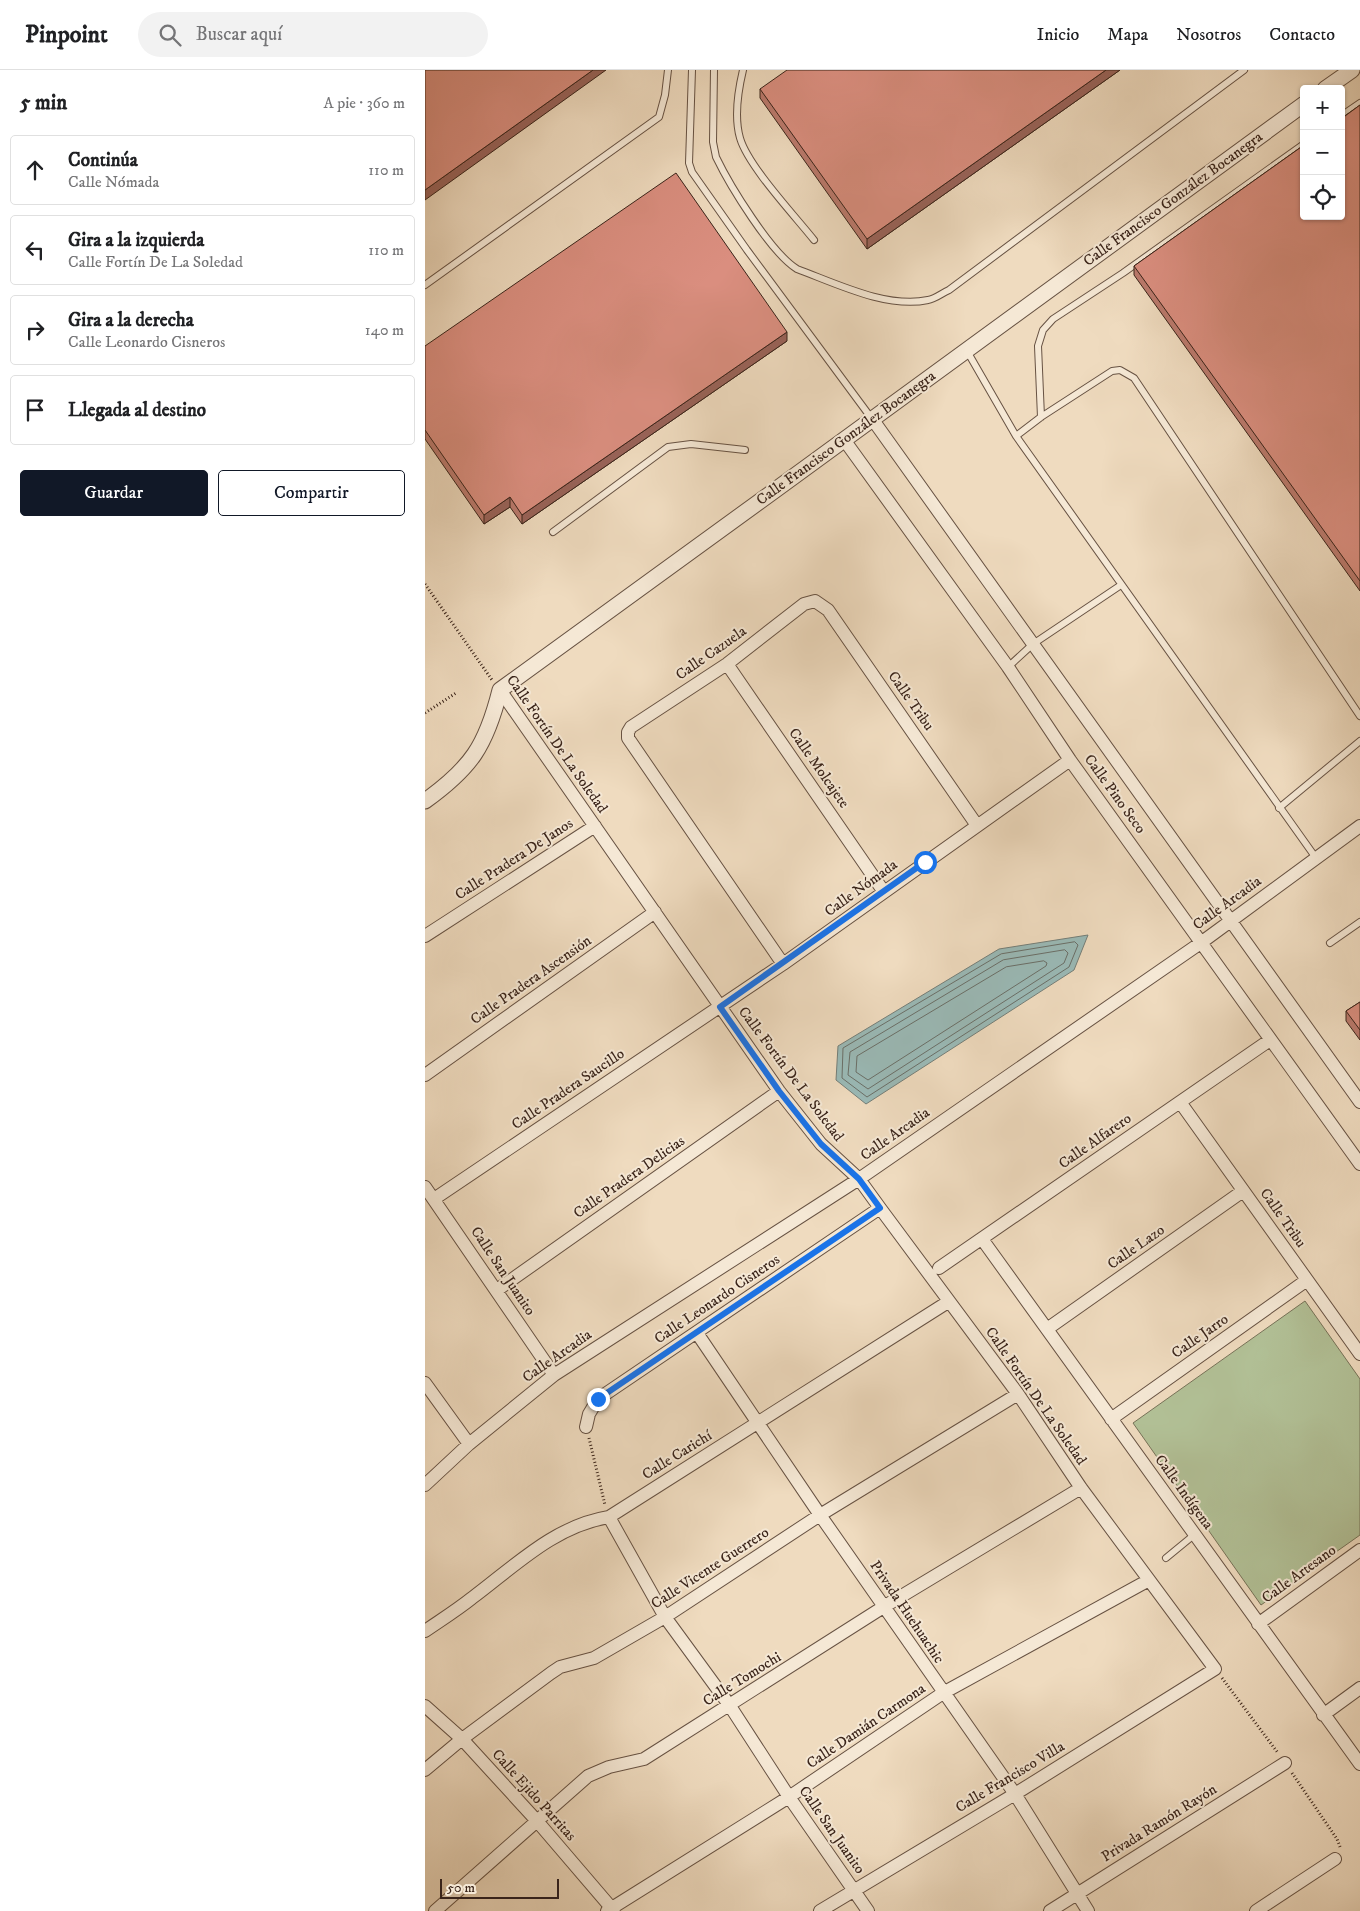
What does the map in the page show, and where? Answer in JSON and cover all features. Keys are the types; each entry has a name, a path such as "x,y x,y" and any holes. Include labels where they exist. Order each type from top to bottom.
{"street":[{"path":"1331,85 1352,70"},
{"name":"Calle Francisco González Bocanegra","path":"500,690 845,441 966,349 1300,107"},
{"name":"Calle Pino Seco","path":"873,420 1360,1102"},
{"name":"Calle Pino Seco","path":"845,441 1008,667 1070,760 1360,1164"},
{"name":"Calle Cazuela","path":"783,964 627,734 631,727 727,664 804,604 815,601"},
{"name":"Calle Tribu","path":"815,601 828,610 976,824"},
{"name":"Calle Molcajete","path":"727,664 884,892"},
{"path":"425,801 452,782 470,762 487,732 500,690"},
{"name":"Calle Fortín De La Soledad","path":"500,690 779,1091 821,1144 859,1179 948,1302 1018,1394 1081,1488 1215,1669"},
{"name":"Calle Nómada","path":"720,1007 884,892 976,824 1070,760"},
{"name":"Calle Pradera De Janos","path":"425,936 595,826"},
{"name":"Calle Arcadia","path":"425,1485 469,1444 554,1375 859,1179 1201,942 1360,826"},
{"name":"Calle Pradera Ascensión","path":"425,1075 655,912"},
{"name":"Calle Pradera Saucillo","path":"434,1199 720,1007"},
{"name":"Calle Alfarero","path":"939,1268 1270,1040"},
{"name":"Calle Pradera Delicias","path":"497,1290 779,1091"},
{"name":"Calle Tribu","path":"1180,1102 1360,1354"},
{"name":"Calle San Juanito","path":"425,1187 554,1375"},
{"name":"Calle Lazo","path":"1047,1329 1243,1191"},
{"name":"Calle Leonardo Cisneros","path":"586,1427 589,1414 598,1399 880,1208"},
{"name":"Calle Indígena","path":"982,1238 1360,1764"},
{"name":"Calle Jarro","path":"1111,1419 1307,1280"},
{"name":"Calle Carichí","path":"425,1631 472,1599 529,1553 573,1526 609,1517 948,1302"},
{"name":"Privada Huehuachic","path":"697,1333 820,1515 885,1606 943,1694 1015,1794 1088,1911"},
{"path":"425,1383 469,1444"},
{"name":"Calle Vicente Guerrero","path":"425,1770 461,1739 551,1673 566,1666 594,1658 665,1617 820,1515 1018,1394"},
{"name":"Calle Tomochi","path":"435,1911 588,1776 609,1767 644,1759 885,1606 1081,1488"},
{"name":"Calle San Juanito","path":"609,1517 665,1617 730,1706 789,1798 868,1911"},
{"name":"Calle Artesano","path":"1258,1624 1360,1550"},
{"name":"Calle Damián Carmona","path":"611,1910 789,1798 943,1694 1149,1580"},
{"name":"Calle Francisco Villa","path":"820,1911 1015,1794 1215,1669"},
{"path":"1323,1715 1360,1688"},
{"name":"Calle Ejido Parritas","path":"425,1706 461,1739 537,1821 611,1910"},
{"name":"Privada Ramón Rayón","path":"1050,1911 1285,1763"},
{"path":"1257,1911 1335,1859"}],"lane":[{"path":"425,285 659,116 665,95 668,70"},
{"path":"692,70 689,163 692,172 747,250 873,420"},
{"path":"714,70 713,142 716,157 781,256 797,269 878,298 906,303 929,300 949,290 1244,70"},
{"path":"743,70 739,87 737,119 740,138 750,159 814,240"},
{"path":"1345,113 1360,103"},
{"path":"1041,417 1038,346 1039,338 1047,325 1300,147"},
{"path":"966,349 1016,436 1316,858"},
{"path":"1016,436 1041,417 1111,371 1120,370 1134,378 1360,716"},
{"path":"553,532 668,447 691,444 745,450"},
{"path":"1008,667 1033,644 1121,585"},
{"path":"1279,808 1360,741"},
{"path":"1330,942 1360,922"},
{"path":"1166,1558 1195,1535"}],"path":[{"name":"Calle Fortín De La Soledad","path":"425,584 500,690"},
{"path":"425,713 456,693"},
{"path":"586,1427 609,1517"}],"green space":[{"path":"1305,1301 1360,1379 1360,1535 1261,1605 1133,1423"}],"water":[{"path":"1088,935 1074,970 866,1104 836,1080 838,1046 999,949"}],"building":[{"path":"425,70 593,70 425,190"},
{"path":"787,70 1106,70 867,239 760,89"},
{"path":"1360,105 1360,581 1134,266 1300,148 1300,220 1345,220 1345,116"},
{"path":"676,173 787,332 522,515 510,497 484,515 425,430 425,346"},
{"path":"1360,1002 1360,1030 1346,1011"}],"route":[{"path":"598,1399 880,1208 859,1179 821,1144 779,1091 720,1007 925,862"}]}
